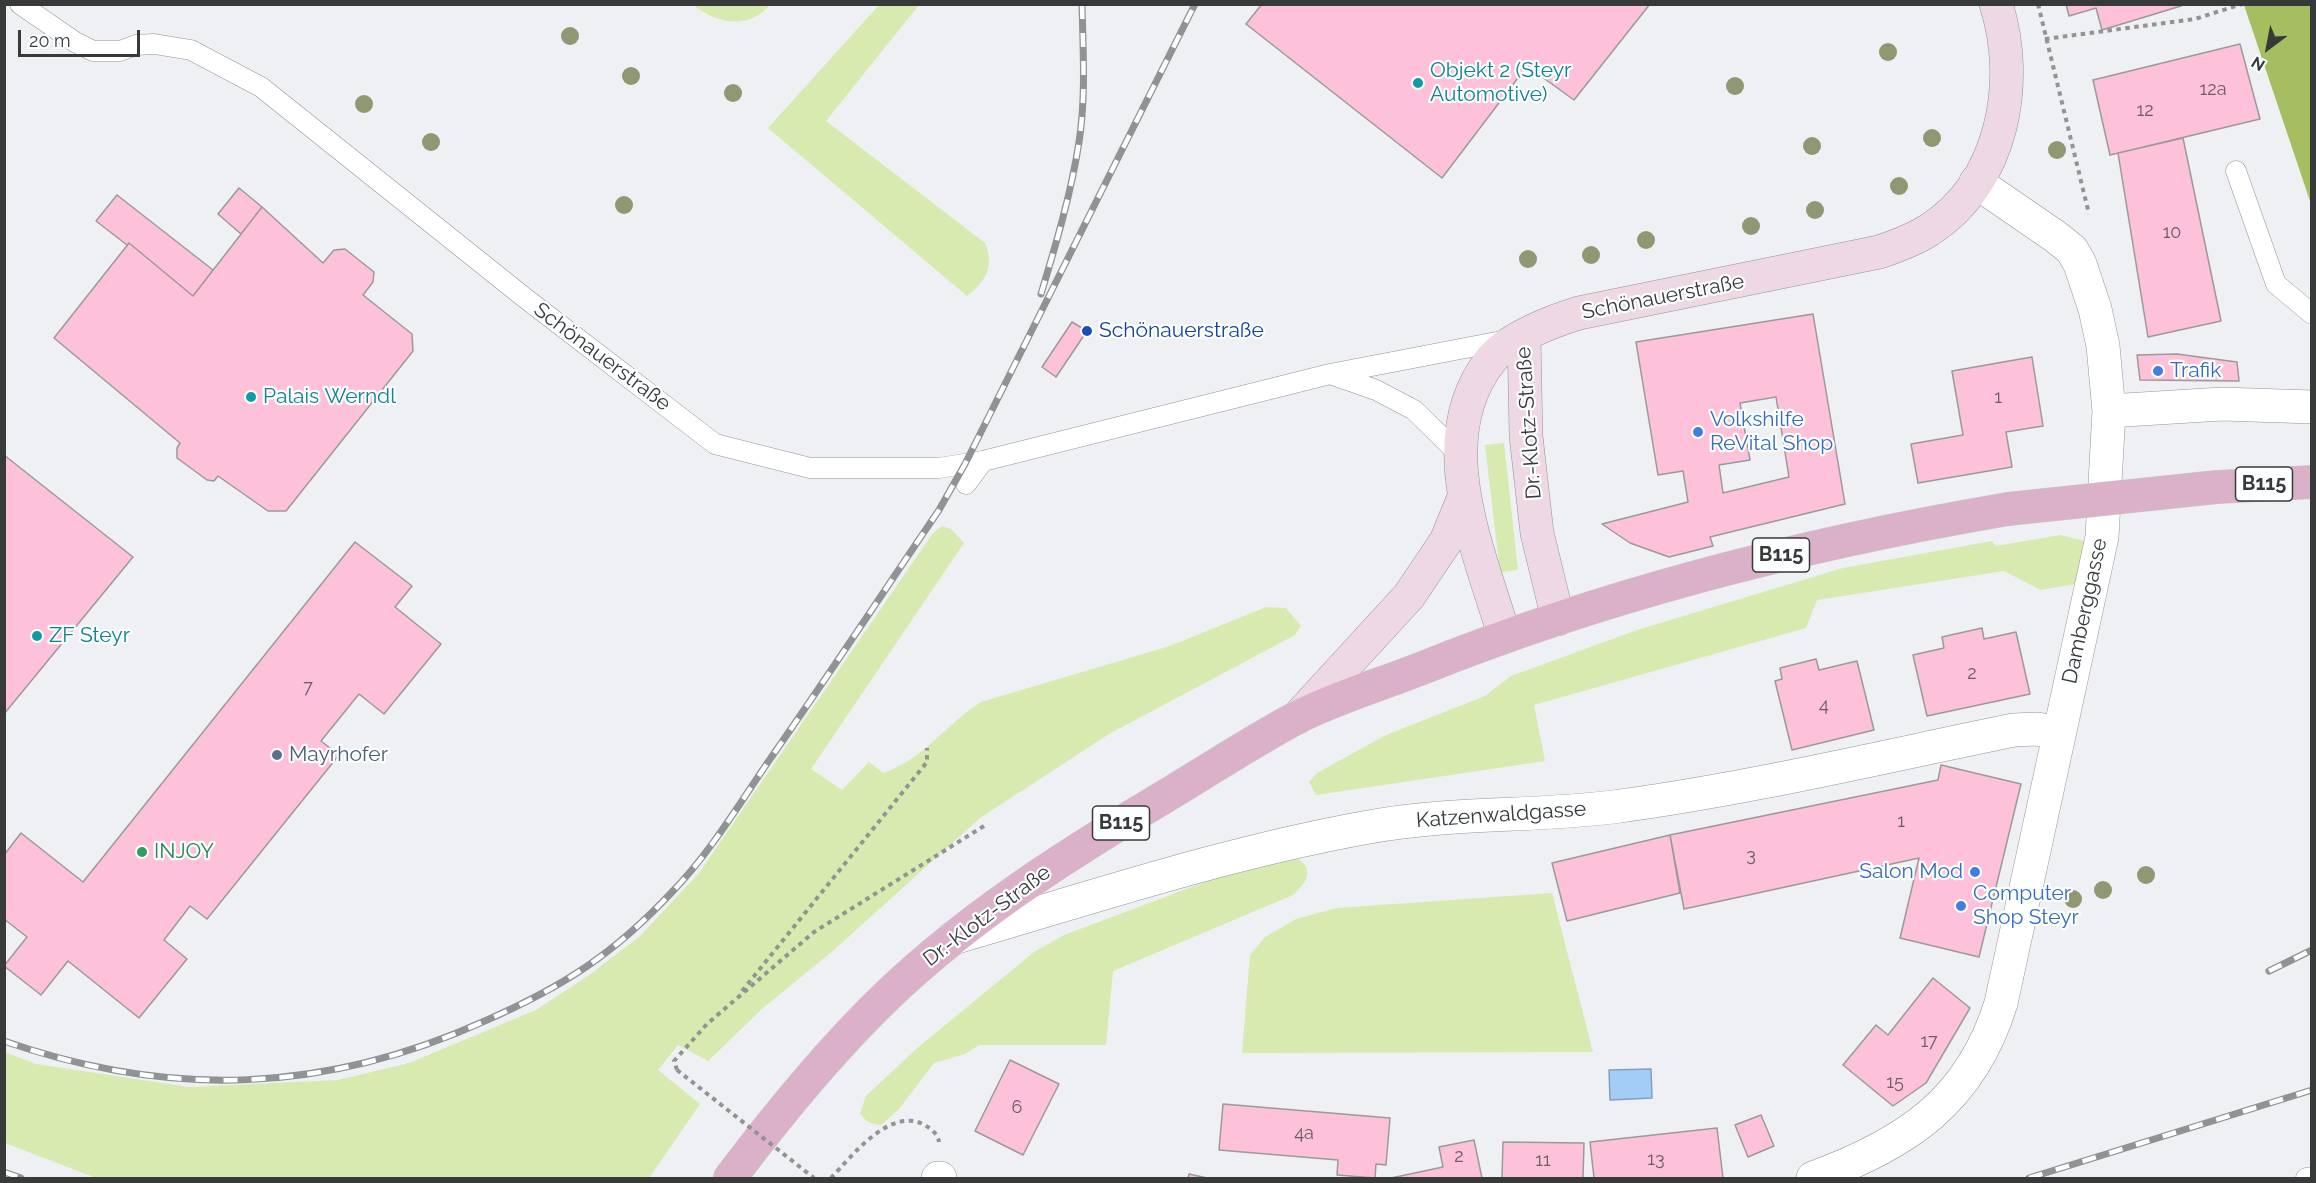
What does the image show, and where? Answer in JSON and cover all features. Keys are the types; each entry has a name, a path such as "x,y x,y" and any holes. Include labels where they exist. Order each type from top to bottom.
{"main road":[{"name":"B115","path":"1504,635 1674,583 1833,542 2008,509 2217,488 2312,482"},
{"name":"Dr.-Klotz-Straße","path":"730,1179 772,1123 839,1045 890,993 951,939 1039,873 1298,717 1504,635"}],"street":[{"path":"1976,182 1994,145 2005,112 2009,76 2007,46 1996,4"},
{"name":"Damberggasse","path":"1813,1179 1889,1146 1923,1124 1973,1066 1991,1035 2001,1003 2102,537 2109,411 2103,346 2096,309 2080,264 2072,250 1976,182"},
{"name":"Schönauerstraße","path":"1524,336 1537,327 1579,313 1879,252 1909,242 1931,229 1956,208 1976,182"},
{"name":"Dr.-Klotz-Straße","path":"1504,635 1464,497 1460,455 1470,394 1492,358 1524,336"},
{"name":"Dr.-Klotz-Straße","path":"1524,336 1526,436 1537,533 1558,619"},
{"path":"2109,411 2222,404 2312,407"},
{"name":"Dr.-Klotz-Straße","path":"1298,717 1409,596 1446,542 1464,497"},
{"name":"Katzenwaldgasse","path":"951,939 1183,871 1307,839 1371,826 1449,817 1610,807 1724,789 2014,730 2037,729 2059,733"}],"lane":[{"name":"Schönauerstraße","path":"20,4 75,42 93,51 120,51 136,45 154,44 191,50 261,87 525,298 715,444 810,468 939,468 983,461 1330,374 1524,336"},
{"path":"2236,171 2276,284 2312,314"},
{"path":"1330,374 1376,390 1414,410 1460,455"},
{"path":"966,484 983,461"},
{"path":"2306,1179 2312,1177"}],"path":[{"path":"2038,4 2089,214 2072,250"},
{"path":"2007,46 2195,19 2242,4"},
{"path":"735,999 927,762 927,748"},
{"path":"814,1179 678,1070 674,1061 735,999 814,932 984,826"},
{"path":"831,1179 881,1130 902,1120 916,1120"}],"green space":[{"path":"693,5 770,5 752,18 733,22 712,17"},
{"path":"879,5 919,5 826,121 985,243 989,259 986,273 979,285 967,296 768,128"},
{"path":"2244,5 2311,5 2311,204"},
{"path":"1504,443 1518,570 1500,572 1485,445"},
{"path":"942,526 951,529 964,543 811,769 842,790 869,762 883,773 910,760 981,702 1170,646 1266,607 1286,608 1301,626 1295,635 1109,734 980,818 834,950 763,1008 708,1061 678,1045 658,1070 700,1104 649,1178 96,1178 5,1143 5,1052 36,1064 189,1087 338,1080 409,1063 536,1010 588,976 640,936 699,873 933,533"},
{"path":"2060,535 2084,541 2087,560 2076,584 2041,590 2004,571 1817,600 1806,628 1534,705 1545,761 1316,795 1309,782 1317,773 1386,735 1485,696 1511,676 1637,630 1843,568 1992,541 1996,546"},
{"path":"1296,858 1306,866 1307,876 1302,886 1293,895 1113,971 1106,1045 979,1045 965,1054 934,1063 899,1109 881,1125 869,1122 860,1113 866,1096 915,1050 1034,952 1064,935 1237,870"},
{"path":"1552,893 1593,1052 1242,1053 1250,955 1265,937 1296,919 1337,908"}],"water":[{"path":"1651,1069 1652,1098 1610,1100 1609,1070"}],"building":[{"name":"Objekt 2 (Steyr Automotive)","path":"1262,4 1650,4 1574,100 1527,66 1442,178 1246,24"},
{"path":"2066,4 2180,4 2181,6 2102,30 2096,8 2069,16"},
{"path":"2240,44 2260,119 2110,155 2093,80"},
{"path":"2183,138 2221,321 2148,337 2118,153"},
{"path":"239,188 262,207 241,234 218,214"},
{"path":"117,195 213,270 193,296 129,243 127,245 96,221"},
{"name":"Palais Werndl","path":"262,207 323,263 334,250 345,249 374,272 373,282 363,295 412,334 413,351 286,511 268,511 218,476 214,481 207,480 177,458 177,448 180,443 54,338 129,243 193,296"},
{"name":"Volkshilfe ReVital Shop","path":"1813,314 1845,504 1710,537 1713,546 1669,557 1630,543 1602,524 1688,502 1683,471 1658,475 1636,342","holes":["1776,397 1789,477 1723,493 1719,465 1750,460 1740,403"]},
{"path":"1072,322 1087,331 1056,377 1042,367"},
{"path":"2177,354 2237,362 2239,381 2140,380 2137,355"},
{"path":"2032,357 2043,426 2006,432 2012,467 1918,483 1911,444 1963,435 1952,371"},
{"name":"ZF Steyr","path":"4,455 133,557 4,714"},
{"path":"355,542 412,586 395,607 441,644 384,714 359,694 321,741 339,755 207,919 190,906 164,940 187,959 139,1018 68,961 41,995 4,966 27,937 4,919 4,855 21,833 83,882"},
{"path":"1982,628 1984,639 2016,632 2030,694 1927,716 1913,655 1944,648 1942,637"},
{"path":"1816,659 1819,670 1857,661 1874,730 1792,750 1775,681 1782,679 1780,668"},
{"path":"1941,765 2021,784 1979,957 1900,938 1919,858 1684,909 1670,835 1938,780"},
{"path":"1670,835 1680,893 1567,921 1552,863"},
{"path":"1933,978 1970,1008 1926,1083 1893,1106 1843,1065 1876,1025 1888,1035"},
{"path":"1010,1060 1059,1084 1023,1155 975,1131"},
{"path":"1223,1104 1390,1118 1386,1165 1376,1164 1375,1178 1337,1175 1338,1160 1219,1150"},
{"path":"1761,1115 1774,1146 1748,1157 1735,1125"},
{"path":"1717,1128 1723,1178 1594,1178 1590,1142"},
{"path":"1474,1140 1482,1178 1391,1178 1443,1167 1439,1147"},
{"path":"1503,1142 1584,1143 1583,1178 1502,1178"},
{"path":"1189,1174 1207,1178 1188,1178"}],"railway":[{"path":"1041,294 1058,238 1079,142 1083,91 1082,4"},
{"path":"4,1041 66,1060 127,1072 188,1079 248,1080 307,1074 367,1062 427,1044 515,1007 587,966 651,914 711,846 939,510 965,464 1195,4"},
{"path":"2269,971 2312,950"},
{"path":"2029,1178 2312,1090"},
{"path":"4,1172 21,1178"}],"place":[{"name":"Objekt 2 (Steyr Automotive)","path":"1418,83"},
{"name":"Schönauerstraße","path":"1087,331"},
{"name":"Trafik","path":"2158,371"},
{"name":"Palais Werndl","path":"251,397"},
{"name":"Volkshilfe ReVital Shop","path":"1698,432"},
{"name":"ZF Steyr","path":"37,636"},
{"name":"Mayrhofer","path":"277,755"},
{"name":"INJOY","path":"142,852"},
{"name":"Salon Mod","path":"1975,872"},
{"name":"Computer Shop Steyr","path":"1961,906"}]}
